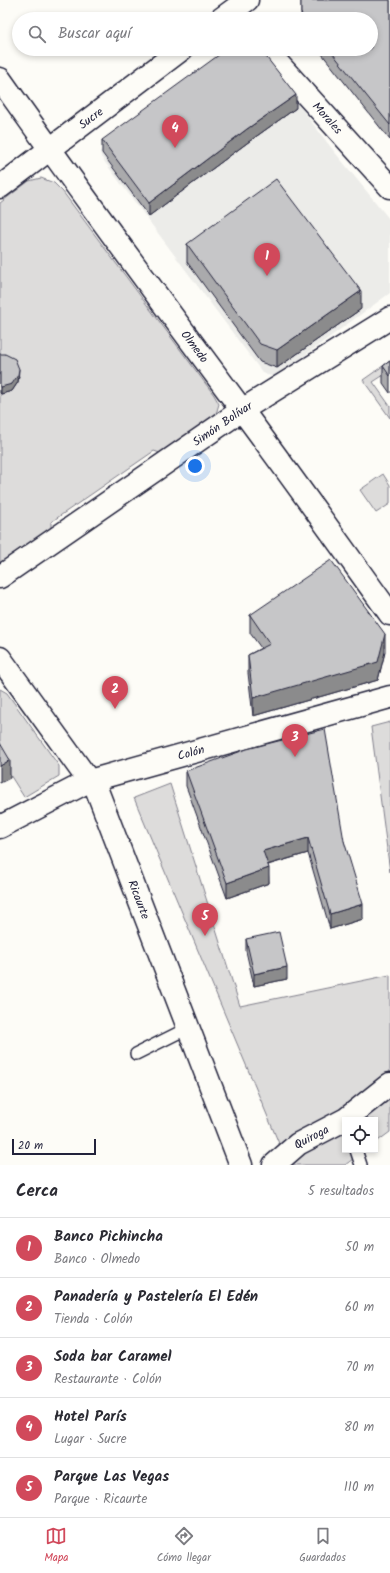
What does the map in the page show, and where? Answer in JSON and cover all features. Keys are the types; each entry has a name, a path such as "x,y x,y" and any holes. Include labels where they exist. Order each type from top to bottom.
{"street":[{"name":"Sucre","path":"0,188 173,56"},
{"name":"Morales","path":"271,56 390,187"},
{"name":"Olmedo","path":"0,80 145,281 242,410 390,614"},
{"name":"Simón Bolívar","path":"0,577 242,410 390,318"},
{"name":"Ricaurte","path":"0,658 91,780 241,1165"},
{"name":"Colón","path":"0,827 91,780 390,697"},
{"name":"Quiroga","path":"350,1117 390,1084"},
{"name":"Quiroga","path":"274,1165 298,1144 342,1122"}],"lane":[{"path":"136,1054 188,1028"},
{"path":"357,1153 361,1165"}],"shaded area":[{"path":"245,56 261,56 333,150 390,220 390,293 279,374 273,376 267,375 262,372 101,157 100,151"},
{"path":"41,178 54,183 63,192 214,395 219,404 216,414 209,421 163,454 154,451 51,522 51,531 0,565 0,203 29,181"},
{"path":"390,361 390,371 373,382 390,406 390,418 363,380"},
{"path":"383,474 390,485 390,504 376,513 360,490"},
{"path":"0,689 7,693 59,766 59,776 24,797 0,759"},
{"path":"390,722 390,872 371,727"},
{"path":"170,784 240,1006 390,975 390,1132 378,1141 378,1117 342,1117 342,1153 361,1153 345,1165 288,1165 134,798"}],"building":[{"path":"301,0 390,0 390,125 335,56 378,56 378,12 301,12"},
{"path":"217,56 265,56 296,95 247,129 149,203 102,140"},
{"path":"276,179 361,291 277,350 260,344 187,244"},
{"path":"0,354 5,354 15,359 19,369 18,375 12,384 1,387 0,387"},
{"path":"390,361 390,376 383,366"},
{"path":"331,560 385,634 378,662 253,698 248,655 270,644 250,615"},
{"path":"325,729 344,841 363,904 330,914 308,838 263,851 269,868 227,883 186,771 247,749"},
{"path":"0,743 10,760 0,766"},
{"path":"279,932 287,967 254,974 246,939"}],"place":[{"name":"Hotel París","path":"175,148"},
{"name":"Banco Pichincha","path":"267,276"},
{"name":"Panadería y Pastelería El Edén","path":"115,709"},
{"name":"Soda bar Caramel","path":"295,757"},
{"name":"Parque Las Vegas","path":"205,936"}]}
